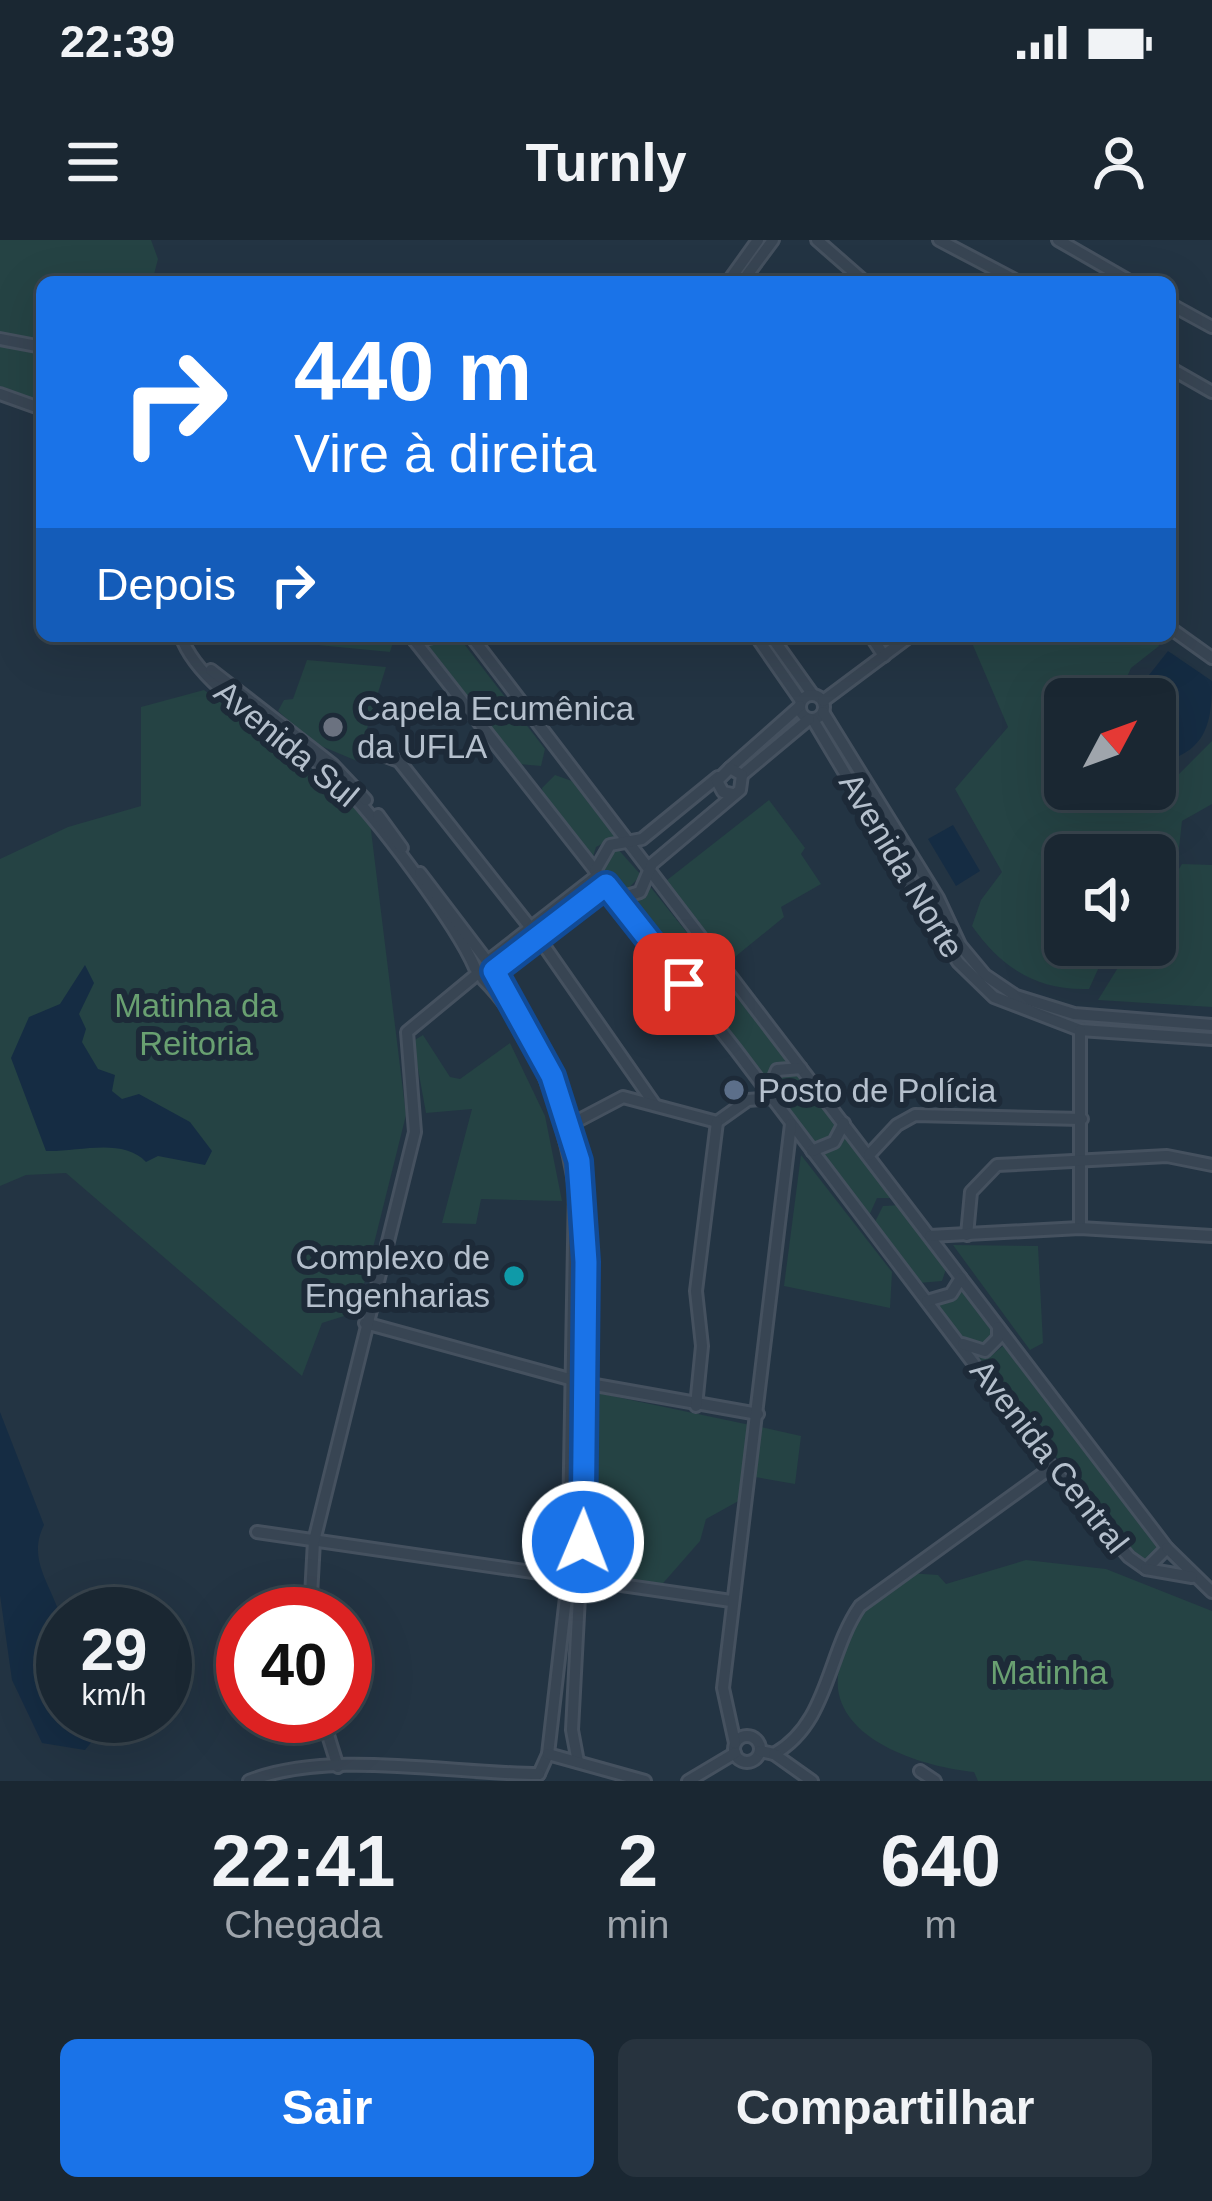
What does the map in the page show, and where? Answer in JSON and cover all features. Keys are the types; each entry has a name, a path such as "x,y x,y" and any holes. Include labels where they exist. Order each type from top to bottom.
{"street":[{"path":"732,276 758,240"},
{"path":"746,276 773,240"},
{"path":"817,240 859,276"},
{"path":"939,240 1008,276"},
{"path":"1058,240 1121,276"},
{"path":"1176,307 1212,327"},
{"path":"0,339 36,346"},
{"path":"1176,371 1212,392"},
{"path":"0,394 36,408"},
{"path":"1176,632 1212,658"},
{"name":"Avenida Sul","path":"189,642 212,671 350,780 485,970 525,1039 566,1126 577,1215 582,1583 572,1730 578,1762"},
{"name":"Avenida Central","path":"415,642 770,1095 1052,1467 1129,1557 1146,1569 1167,1549 869,1155 624,843 475,642"},
{"name":"Avenida Norte","path":"761,642 812,708"},
{"name":"Avenida Norte","path":"774,642 930,902 985,975 1016,996 1081,1023 1212,1039"},
{"path":"875,642 884,656"},
{"path":"311,1587 314,1541 415,1132 407,1032 600,877 604,850 641,839 902,642"},
{"path":"617,899 636,895 652,864 742,786 742,775 812,708"},
{"path":"372,751 399,761 534,933 655,1105"},
{"path":"730,768 742,775"},
{"path":"718,777 720,789 732,794"},
{"path":"1080,1228 1081,1023"},
{"name":"Avenida Norte","path":"1081,1023 1212,1025"},
{"path":"696,1406 702,1346 696,1291 717,1122 748,1100 770,1095 777,1070 801,1068"},
{"path":"566,1126 622,1097 717,1122"},
{"path":"869,1155 897,1125 914,1115 1082,1119"},
{"path":"812,1151 834,1142 844,1123"},
{"path":"760,1751 751,1761 735,1748 723,1688 791,1124"},
{"path":"967,1235 971,1192 997,1166 1081,1157 1167,1156 1212,1166"},
{"path":"930,1236 1080,1228 1212,1237"},
{"path":"927,1301 951,1294 961,1278"},
{"path":"365,1323 579,1382 758,1414"},
{"path":"960,1342 985,1351 998,1338 998,1325"},
{"name":"Avenida Sul","path":"541,1777 548,1754 568,1580 579,1382"},
{"path":"774,1754 791,1744 808,1724 835,1665 843,1630 860,1606 1052,1467"},
{"path":"257,1532 582,1583 731,1601"},
{"path":"1167,1549 1212,1592"},
{"path":"1146,1569 1196,1577"},
{"path":"688,1781 754,1738 760,1751"},
{"path":"330,1743 338,1767"},
{"path":"760,1751 774,1754 812,1781"},
{"path":"548,1754 645,1781"},
{"path":"249,1781 284,1768 338,1767 541,1777"},
{"path":"920,1771 935,1781"}],"green space":[{"path":"0,240 151,240 158,259 154,276 36,276 36,349 0,340"},
{"path":"0,346 36,353 36,400 0,386"},
{"path":"315,642 393,642 390,652"},
{"path":"463,642 545,749 541,766 519,764 423,644"},
{"path":"972,642 1156,642 1159,646 1131,668 1126,678 1044,678 1044,810 1176,810 1176,775 1212,741 1212,804 1182,821 1176,860 1176,834 1044,834 1044,966 1099,966 1089,989 1052,986 1022,974 972,926 981,900 1002,872 955,789 1008,727"},
{"path":"307,660 386,667 357,761 314,743 278,711 284,700 293,699"},
{"name":"Matinha da Reitoria","path":"204,690 369,814 406,1115 357,1312 322,1323 302,1376 66,1173 26,1175 0,1186 0,859 68,827 141,806 141,707"},
{"path":"555,775 572,781 615,837 596,847 592,860 544,798 542,788"},
{"path":"769,800 805,848 801,854 821,884 781,907 784,917 725,965 662,884"},
{"path":"616,847 641,875 625,892 617,892 599,870"},
{"path":"1182,864 1212,865 1212,1007 1098,1000 1119,966 1176,966 1176,874"},
{"path":"648,884 793,1065 774,1067 767,1087 626,903 639,899"},
{"path":"423,1035 450,1077 460,1079 510,1043 545,1116 562,1201 481,1199 476,1224 442,1223 472,1109 426,1113 413,1041"},
{"path":"779,1072 799,1072 839,1124 828,1141 813,1147 771,1091"},
{"path":"844,1129 898,1198 877,1198 868,1218 817,1152"},
{"path":"801,1155 892,1272 890,1308 784,1286"},
{"path":"902,1205 947,1266 942,1281 919,1283 874,1224 883,1206"},
{"path":"953,1245 1038,1246 1043,1343 1030,1350"},
{"path":"962,1289 992,1328 991,1339 981,1346 961,1338 937,1306"},
{"path":"1005,1344 1160,1548 1145,1562 1134,1557 978,1356 991,1356"},
{"path":"588,1391 755,1426 742,1499 706,1519 700,1541 657,1590 584,1583"},
{"path":"757,1426 801,1436 795,1484 749,1476"},
{"name":"Matinha","path":"1026,1560 1106,1569 1212,1611 1212,1781 978,1781 974,1772 933,1765 890,1749 855,1724 838,1689 845,1622 909,1573 938,1575 946,1584"}],"water":[{"path":"1168,651 1212,681 1202,736 1176,757 1176,678 1147,678"},
{"path":"953,825 980,871 956,886 928,839"},
{"path":"85,965 94,983 79,1014 86,1029 82,1042 98,1069 115,1075 112,1091 122,1099 139,1094 190,1122 212,1151 205,1165 158,1156 146,1162 113,1148 46,1151 11,1058 29,1017 60,1004"},
{"path":"0,1412 44,1525 38,1550 49,1587 36,1587 36,1730 12,1680 0,1595"},
{"path":"42,1743 91,1743 85,1750"}],"place":[{"name":"Capela Ecumênica da UFLA","path":"333,727"},
{"name":"Posto de Polícia","path":"734,1090"},
{"name":"Complexo de Engenharias","path":"514,1276"}],"route":[{"path":"583,1542 586,1262 579,1161 552,1076 493,973 606,885 684,984"}]}
